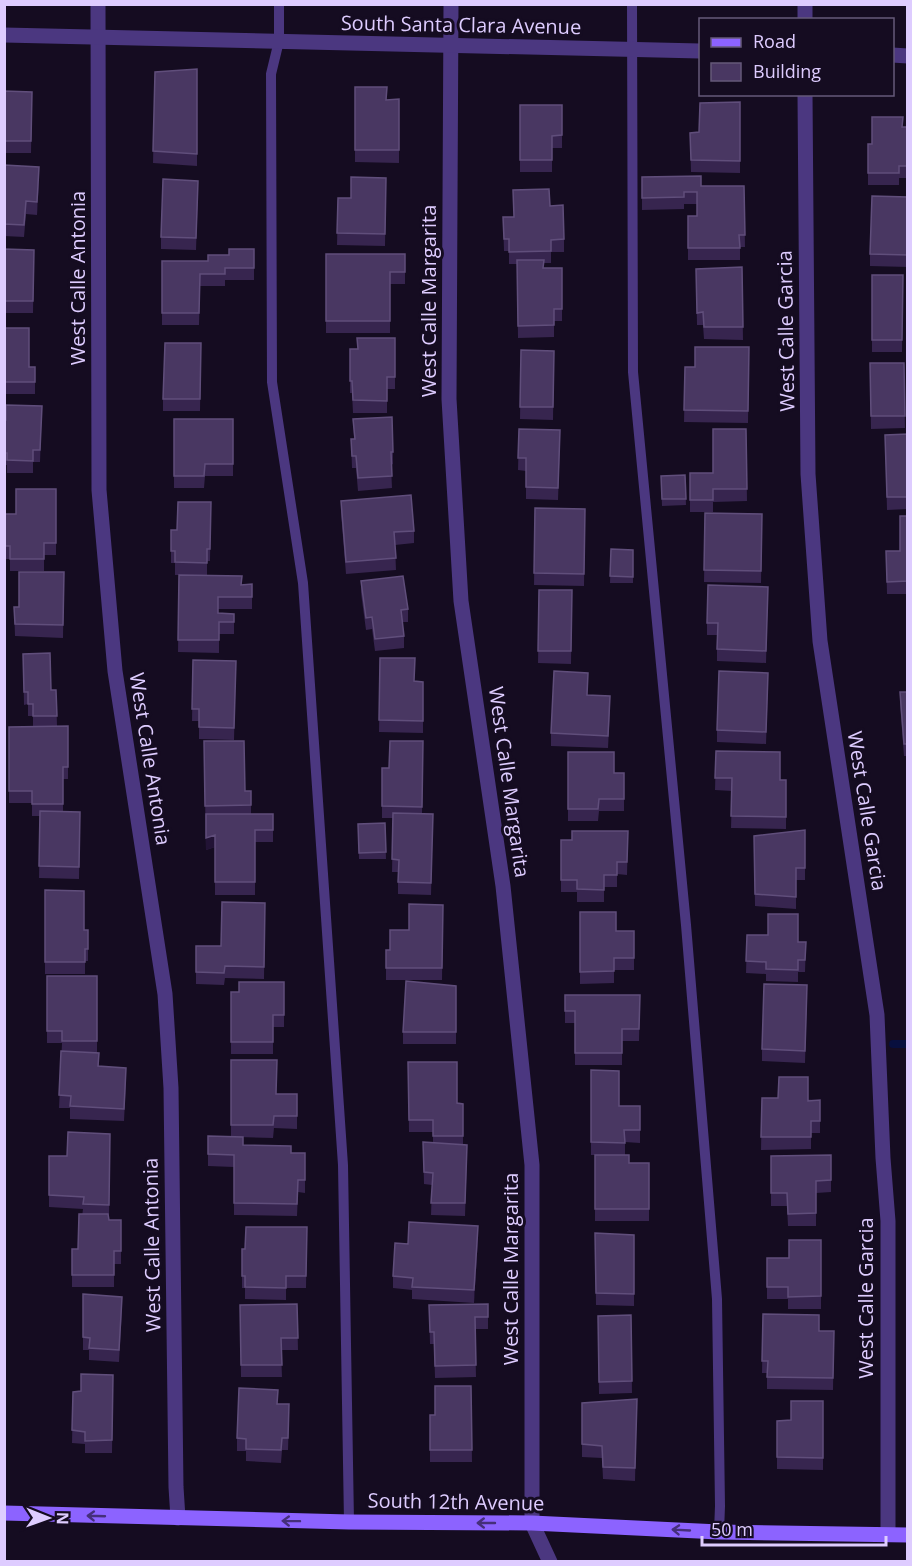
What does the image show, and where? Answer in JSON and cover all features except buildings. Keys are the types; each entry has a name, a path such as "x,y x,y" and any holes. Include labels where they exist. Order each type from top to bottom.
{"main road":[{"name":"South 12th Avenue","path":"4,1513 349,1522 532,1523 718,1532 908,1535"}],"street":[{"name":"West Calle Antonia","path":"98,4 99,490 115,671 165,994 171,1088 178,1518"},
{"name":"West Calle Margarita","path":"451,4 449,411 461,601 503,886 532,1165 532,1523 550,1562"},
{"name":"South Santa Clara Avenue","path":"4,35 699,51"},
{"name":"West Calle Garcia","path":"805,96 808,474 820,641 877,1015 888,1221 888,1534"}],"lane":[{"path":"279,4 279,41 272,74 272,382 303,583 344,1165 349,1522"},
{"path":"632,4 633,372 685,913 717,1299 720,1506 718,1532"}],"waterway":[{"path":"893,1044 908,1044"}]}
